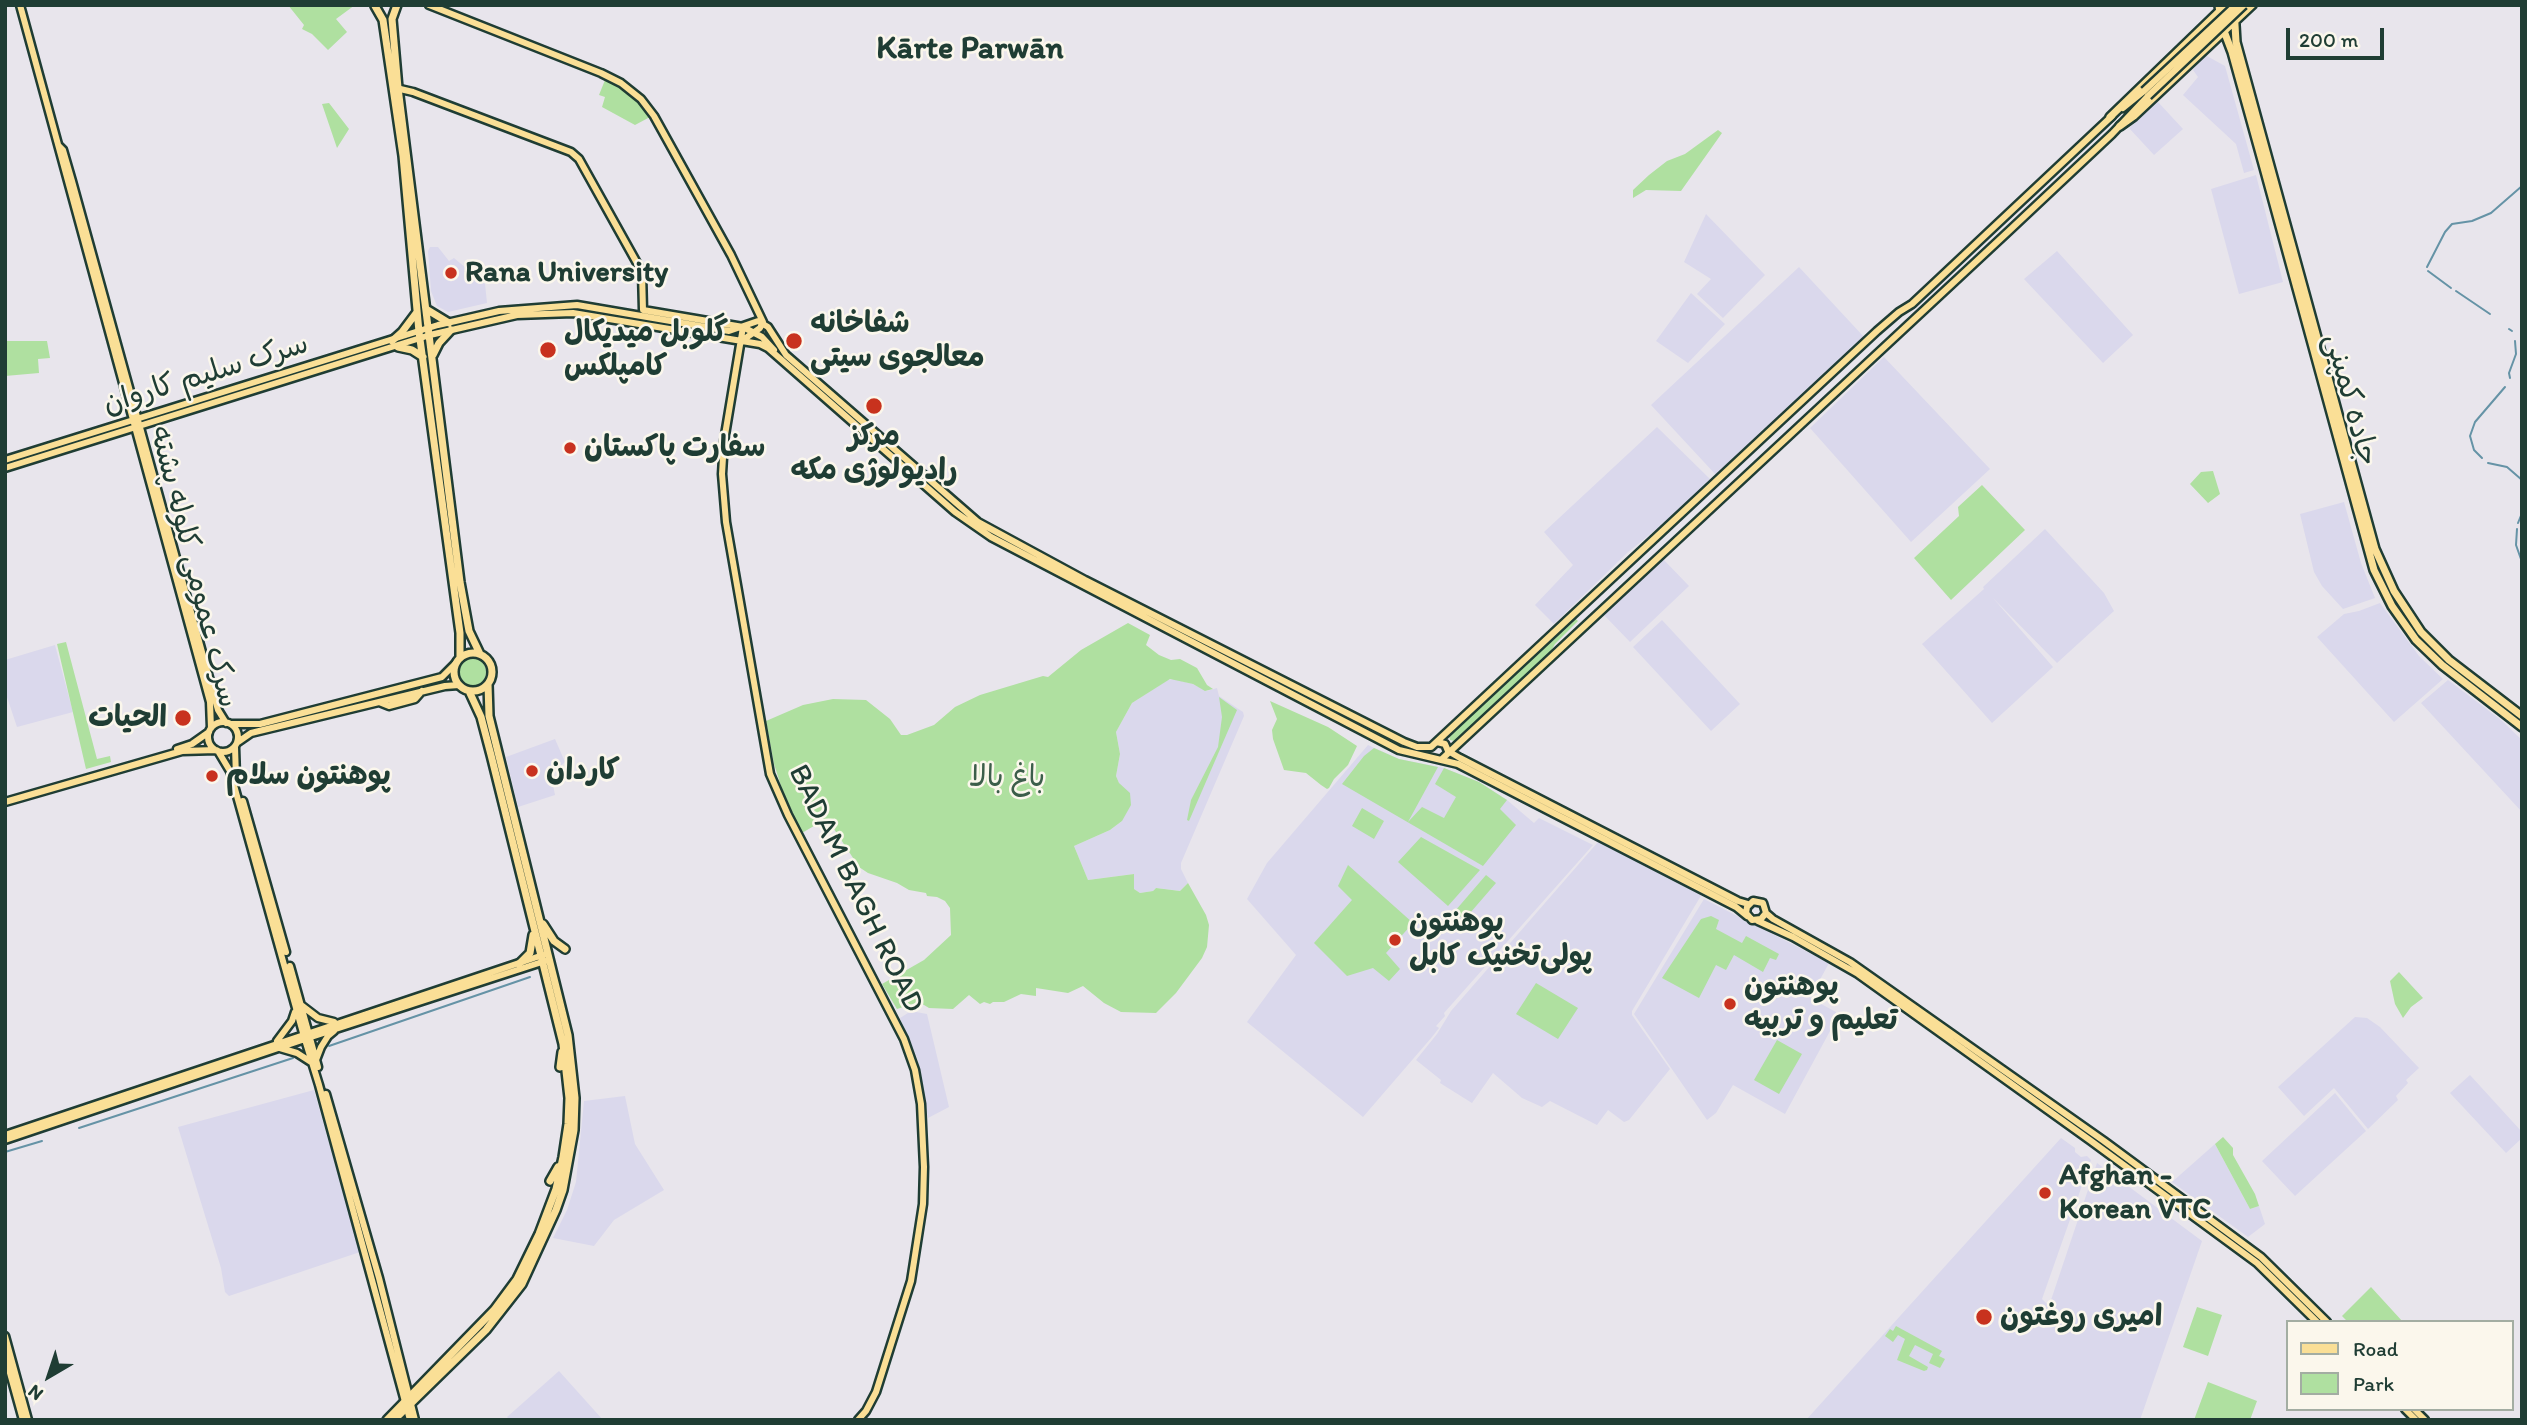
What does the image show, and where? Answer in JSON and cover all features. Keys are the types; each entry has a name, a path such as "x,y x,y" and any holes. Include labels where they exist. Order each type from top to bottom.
{"highway":[{"path":"375,6 387,9 397,5"},
{"path":"397,5 392,19 395,88 417,311 460,633 458,660 454,670 459,685 469,691 476,691 488,684"},
{"name":"جاده کمپنی","path":"2234,5 2236,42 2380,560 2401,603 2421,632 2449,660 2522,716"},
{"path":"2120,126 2236,20 2245,7 2252,5"},
{"path":"375,6 383,20 395,88 430,332 460,582 469,631 480,654 491,664 488,684 489,716 536,920 532,949 519,964"},
{"path":"2110,117 2222,7"},
{"name":"جاده کمپنی","path":"2222,7 2224,31 2374,570 2390,607 2414,642 2522,727"},
{"path":"426,308 450,326 432,356"},
{"path":"417,311 395,344 424,358"},
{"path":"458,660 466,654 480,654"},
{"path":"387,1420 489,1331 522,1284 546,1235 563,1191 574,1130 576,1098 573,1064 481,717 469,691"},
{"path":"536,920 554,941 565,949"},
{"path":"394,1420 408,1401 494,1310 517,1279 547,1216 564,1157 569,1098 564,1044 546,958"},
{"path":"560,1067 564,1044"},
{"path":"550,1181 564,1157"}],"main road":[{"name":"سرک عمومی کلوله پشته","path":"20,5 59,153 218,710 229,723"},
{"path":"429,5 601,73 621,83 641,99 654,116 731,255 763,323 786,355 954,503 1001,536 1180,640 1242,672 1399,750 1458,764 1725,902 1752,920 1784,932 1847,967 2257,1263 2316,1320"},
{"path":"1437,759 1447,756 1448,751 2112,134 2146,93 2234,5"},
{"path":"1437,759 1431,753 1434,744 1877,331 1912,304 2102,124 2146,93 2245,7"},
{"path":"395,88 571,152 579,159 642,272 643,310 743,327 768,342 776,355"},
{"path":"2102,124 2112,134"},
{"path":"2045,178 2053,189"},
{"path":"1912,304 1912,312 1920,313"},
{"path":"5,468 109,432 499,311 577,305 729,331 752,322 763,323"},
{"path":"450,326 517,316 573,313 760,344 969,523 1404,742 1418,747 1445,744 1448,751 1738,901 1748,904 1756,901 1763,903 1766,913 1850,962 2104,1141 2261,1257 2325,1320"},
{"path":"742,340 754,333 763,323"},
{"name":"BADAM BAGH ROAD","path":"743,327 724,441 722,474 726,522 770,774 788,815 904,1038 915,1070 921,1104 923,1204 911,1281 876,1392 858,1420"},
{"name":"سرک عمومی کلوله پشته","path":"136,424 211,702 210,730"},
{"name":"سرک سلیم کاروان","path":"5,460 109,432"},
{"path":"1579,610 1590,621"},
{"path":"5,800 182,751 227,752 251,733 442,677 458,660"},
{"path":"5,800 95,770 135,763 162,751 192,744 218,723 260,724 377,698 459,685"},
{"path":"229,723 237,732 235,772 269,901"},
{"path":"210,730 209,742 230,771 314,1062 339,1135 412,1420"},
{"path":"1747,916 1748,904"},
{"path":"1758,921 1766,913"},
{"path":"314,1062 328,1036 337,1026 519,964 546,958"},
{"path":"5,1135 546,958"},
{"path":"298,1005 337,1026"},
{"path":"277,1045 292,1021 298,1005"},
{"path":"277,1045 314,1062"},
{"path":"5,1140 130,1096"},
{"path":"5,1336 25,1420"},
{"path":"5,1355 25,1420"}],"shaded area":[{"path":"2205,55 2225,66 2254,170 2244,173 2236,144 2183,95 2198,77 2193,70"},
{"path":"2158,102 2183,129 2154,155 2129,128"},
{"path":"2256,175 2283,282 2239,294 2211,189"},
{"path":"1706,214 1765,275 1723,318 1697,294 1711,279 1684,262"},
{"name":"Rana University","path":"430,247 438,247 449,261 454,258 485,284 487,303 448,312 437,306 431,291"},
{"path":"2057,251 2133,335 2103,363 2024,279"},
{"path":"1799,267 1864,337 1716,475 1651,405"},
{"path":"1691,293 1725,324 1688,363 1656,341"},
{"path":"1884,357 1990,469 1911,542 1810,428"},
{"path":"1657,427 1710,479 1675,514 1627,553 1554,624 1535,605 1573,565 1544,532"},
{"path":"2344,502 2361,563 2375,598 2343,609 2322,586 2314,572 2300,514"},
{"path":"2045,529 2104,593 2114,611 2057,663 1993,598 2053,667 1992,723 1922,644 1984,589 1983,587"},
{"path":"1663,559 1689,586 1630,642 1604,615"},
{"path":"2380,603 2419,656 2443,679 2394,722 2317,637 2344,614"},
{"path":"1662,620 1740,704 1711,731 1633,647"},
{"path":"55,645 73,712 17,727 5,691 5,660"},
{"path":"1174,679 1207,691 1217,688 1219,696 1243,712 1244,716 1181,863 1188,883 1180,891 1156,888 1140,893 1134,889 1134,874 1088,880 1074,846 1110,830 1122,821 1116,776 1120,754 1116,732 1132,703 1167,680"},
{"path":"2448,680 2501,720 2522,740 2522,812 2421,703"},
{"name":"کاردان","path":"555,739 565,762 551,775 555,795 518,807 506,757"},
{"name":"پوهنتون پولی‌تخنیک کابل","path":"1368,745 1399,759 1444,768 1479,782 1507,800 1534,823 1539,818 1593,845 1444,1013 1445,1016 1436,1026 1439,1028 1432,1037 1363,1117 1247,1022 1296,955 1247,899 1267,863"},
{"path":"1598,842 1702,894 1632,1011 1632,1015 1670,1069 1629,1120 1624,1122 1608,1110 1597,1125 1550,1101 1542,1107 1522,1098 1493,1073 1472,1103 1440,1083 1441,1080 1416,1060 1451,1011"},
{"name":"پوهنتون تعلیم و تربیه","path":"1704,899 1829,963 1810,998 1836,1012 1836,1020 1785,1114 1733,1085 1716,1113 1707,1120 1634,1014"},
{"path":"916,1012 927,1014 949,1107 928,1118 918,1060 900,1018"},
{"path":"2355,1017 2367,1018 2380,1027 2419,1068 2406,1080 2408,1083 2396,1096 2398,1100 2368,1129 2334,1088 2304,1116 2278,1087"},
{"path":"2470,1075 2522,1132 2522,1138 2506,1153 2450,1093"},
{"path":"314,1090 360,1252 229,1296 225,1292 221,1268 178,1127"},
{"path":"2335,1093 2366,1131 2295,1196 2262,1161"},
{"path":"625,1096 635,1144 664,1190 614,1220 594,1246 553,1238 567,1210 576,1182 584,1101"},
{"path":"2061,1138 2075,1148 2075,1152 2081,1157 2087,1156 2091,1160 2042,1299 2049,1306 2097,1163 2202,1241 2140,1420 1806,1420"},
{"path":"2215,1144 2250,1209 2259,1206 2265,1224 2248,1237 2172,1182"},
{"path":"559,1371 603,1420 510,1420 507,1417"}],"green space":[{"path":"288,5 355,5 336,19 347,32 328,50 312,34 302,29 304,25"},
{"path":"605,80 623,88 639,101 650,117 635,125 602,107 605,97 599,95"},
{"path":"329,103 349,129 337,148 322,104"},
{"path":"1718,130 1722,133 1681,191 1646,190 1633,198 1633,190 1649,175"},
{"path":"5,341 47,341 50,358 38,359 39,373 5,376"},
{"path":"2213,471 2220,494 2208,503 2190,484 2201,472"},
{"path":"1982,485 2025,530 1951,600 1914,558 1959,516 1958,507"},
{"path":"1575,618 1578,621 1551,651 1455,741 1450,740 1449,735"},
{"name":"باغ بالا","path":"1128,623 1150,635 1146,645 1159,655 1171,660 1180,659 1197,668 1207,685 1213,689 1205,691 1193,684 1170,679 1132,703 1116,732 1120,754 1116,776 1119,783 1130,793 1131,805 1122,821 1110,830 1074,846 1088,880 1134,874 1134,889 1140,893 1156,888 1180,891 1188,883 1209,925 1207,947 1202,958 1176,993 1156,1013 1121,1012 1104,1003 1083,986 1068,993 1036,988 1036,996 1021,994 1004,1002 990,1004 980,1004 969,995 953,1009 929,1008 919,1002 897,1009 882,984 924,960 951,935 950,908 945,901 937,897 909,890 859,867 832,826 824,820 802,833 782,789 766,721 803,705 833,699 866,700 890,719 901,735 907,735 934,725 955,707 980,695 1043,676 1048,677 1081,650"},
{"path":"66,642 97,759 110,756 111,762 86,769 57,644"},
{"path":"472,658 482,662 486,672 482,682 472,686 462,682 458,672 462,662"},
{"path":"1219,697 1237,710 1189,821 1191,800 1218,747 1222,717"},
{"path":"1270,701 1328,727 1357,746 1348,765 1329,788 1306,773 1284,770 1273,739 1272,730 1277,719"},
{"path":"1374,748 1399,759 1438,767 1408,822 1422,807 1444,818 1456,797 1435,784 1444,768 1479,782 1507,800 1500,809 1516,825 1483,866 1342,784 1364,756"},
{"path":"1362,808 1384,821 1374,839 1352,826"},
{"path":"1421,837 1480,870 1448,906 1398,862"},
{"path":"1348,865 1413,923 1386,953 1400,969 1389,981 1373,968 1347,976 1314,943 1352,900 1338,886"},
{"path":"1486,875 1496,883 1464,920 1455,911"},
{"path":"1711,916 1719,920 1716,929 1742,943 1746,936 1779,954 1776,960 1770,958 1763,972 1734,955 1726,970 1716,965 1699,998 1662,978 1701,919"},
{"path":"2399,972 2423,998 2411,1007 2403,1018 2395,1004 2390,981"},
{"path":"1536,983 1578,1008 1558,1039 1516,1014"},
{"path":"1777,1040 1802,1054 1779,1094 1754,1080"},
{"path":"2223,1137 2233,1148 2233,1155 2259,1206 2250,1209 2215,1144"},
{"path":"2371,1287 2401,1320 2346,1320 2342,1316"},
{"path":"2197,1307 2222,1315 2208,1356 2183,1347"},
{"path":"1896,1326 1942,1351 1939,1356 1945,1359 1940,1368 1929,1363 1933,1354 1915,1345 1909,1356 1928,1367 1927,1370 1897,1360 1905,1339 1898,1335 1893,1342 1885,1336"},
{"path":"2208,1382 2257,1401 2250,1420 2194,1420"}],"waterway":[{"path":"2427,267 2452,224 2472,221 2491,213 2522,186"},
{"path":"2428,271 2451,288"},
{"path":"2456,291 2490,314"},
{"path":"2510,378 2509,373 2516,354 2515,341"},
{"path":"2482,458 2474,450 2470,436 2475,422 2505,387"},
{"path":"2488,463 2507,467 2522,480"},
{"path":"2518,523 2522,513"},
{"path":"2517,529 2516,545 2522,562"},
{"path":"329,1046 530,977"},
{"path":"79,1128 293,1058"},
{"path":"5,1152 42,1141"}],"place":[{"name":"Rana University","path":"451,273"},
{"name":"شفاخانه معالجوی سیتی","path":"794,341"},
{"name":"گلوبل میدیکال کامپلکس","path":"548,350"},
{"name":"مرکز رادیولوژی مکه","path":"874,406"},
{"name":"سفارت پاکستان","path":"570,448"},
{"name":"الحیات","path":"183,718"},
{"name":"کاردان","path":"532,771"},
{"name":"پوهنتون سلام","path":"212,776"},
{"name":"پوهنتون پولی‌تخنیک کابل","path":"1395,940"},
{"name":"پوهنتون تعلیم و تربیه","path":"1730,1004"},
{"name":"Afghan - Korean VTC","path":"2045,1193"},
{"name":"امیری روغتون","path":"1984,1317"}],"district":[{"name":"Kārte Parwān","path":"970,50"}]}
